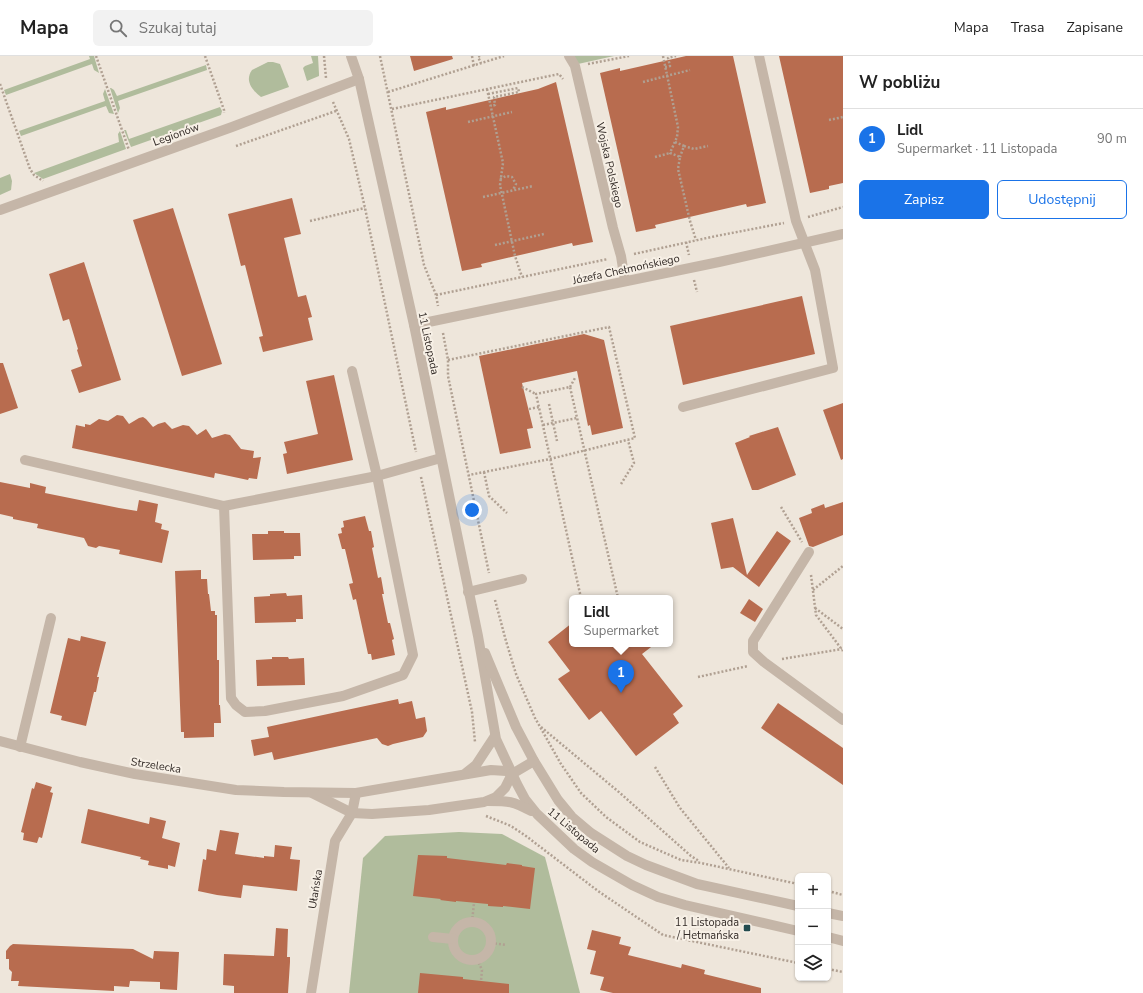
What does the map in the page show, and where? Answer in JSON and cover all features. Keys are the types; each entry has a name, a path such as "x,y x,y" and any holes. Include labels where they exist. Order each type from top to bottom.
{"street":[{"name":"11 Listopada","path":"351,56 359,79 414,325 478,636 495,736 512,774 525,799 537,814 574,849 592,862 632,885 658,897 685,905 795,930"},
{"name":"Wojska Polskiego","path":"569,56 575,66 621,256 625,281"},
{"path":"683,407 833,368 815,270 796,221 759,56"},
{"name":"Legionów","path":"0,210 238,125 359,79"},
{"name":"Józefa Chełmońskiego","path":"414,325 804,244 843,234"},
{"path":"224,506 231,698 236,705 245,712 265,711 342,696 403,675 413,655 376,476 352,370"},
{"path":"26,460 224,506 376,476 441,458"},
{"path":"809,552 752,640 753,652 764,662 843,720"},
{"path":"468,592 522,579"},
{"path":"20,747 51,618"},
{"name":"11 Listopada","path":"478,636 516,727 534,761 558,800 572,817 591,833 627,856 646,865 697,884 795,905"},
{"name":"Strzelecka","path":"463,775 476,765 495,736"},
{"name":"Strzelecka","path":"0,741 80,762 135,774 236,790 356,793 491,770 506,771 512,774"},
{"name":"Strzelecka","path":"484,802 501,793 509,782 512,774 534,761"},
{"name":"Strzelecka","path":"311,792 352,813 372,814 429,810 484,802 508,801 520,805 537,814"},
{"name":"Ułańska","path":"311,993 335,841 352,813 356,793"},
{"path":"831,914 843,916"},
{"path":"472,922 481,924 488,929 491,937 491,943 488,953 481,958 465,959 458,954 454,947 453,939 458,928 465,923 472,922"},
{"path":"434,937 453,939"},
{"path":"831,938 843,941"}],"path":[{"path":"96,56 129,151"},
{"path":"205,56 224,113"},
{"path":"380,56 424,265 436,295 448,360 448,376 492,586 516,674 529,706 561,764 582,793 606,817 640,842 681,860 795,883"},
{"path":"472,56 474,66"},
{"path":"480,56 478,57 481,64"},
{"path":"388,92 504,56"},
{"path":"392,109 559,74 575,66 629,56"},
{"path":"663,56 678,127 677,137 670,154"},
{"path":"665,67 670,66 668,58 676,56"},
{"path":"643,82 690,70"},
{"path":"559,74 567,85"},
{"path":"0,84 30,169 34,175 43,182"},
{"path":"488,94 518,88 519,92 494,97 495,105 491,106"},
{"path":"487,89 503,163 500,180 501,193 522,278"},
{"path":"236,146 336,111 349,139 472,712 475,745 474,755 476,765"},
{"path":"468,122 512,112"},
{"path":"829,120 843,117"},
{"path":"675,142 694,149 708,146"},
{"path":"684,146 678,169 696,240"},
{"path":"655,158 670,154 680,157"},
{"path":"500,180 506,176 512,177 516,184 513,190"},
{"path":"483,197 532,186"},
{"path":"436,295 696,240 796,221 843,207"},
{"path":"310,221 365,208"},
{"path":"495,245 544,234"},
{"path":"448,360 609,327 635,438 550,459 468,475"},
{"path":"575,378 570,387 617,595"},
{"path":"522,387 536,394 570,387"},
{"path":"536,394 580,595"},
{"path":"549,404 557,441"},
{"path":"529,409 539,407"},
{"path":"543,425 577,418"},
{"path":"621,484 634,463 628,440"},
{"path":"484,472 489,496 507,513"},
{"path":"781,507 800,538"},
{"path":"809,552 816,615 843,649"},
{"path":"813,590 843,566"},
{"path":"815,607 843,629"},
{"path":"539,725 701,863"},
{"path":"655,767 680,808 729,869"},
{"path":"484,802 487,816 511,826 526,836 598,891 663,934 795,962"},
{"path":"831,892 843,895"},
{"path":"472,922 474,903"},
{"path":"491,943 506,945"},
{"path":"478,959 482,970 481,980"},
{"path":"831,970 843,972"}],"green space":[{"path":"89,56 94,56 99,73 94,70 92,64 6,95 4,90 90,59"},
{"path":"311,56 318,56 319,76 307,81 303,68 313,63"},
{"path":"574,56 614,56 578,64"},
{"path":"268,62 280,64 289,87 261,97 250,85 249,78 252,70"},
{"path":"206,65 207,70 118,101 120,108 118,113 110,88 114,90 117,96"},
{"path":"105,89 114,114 109,113 106,106 21,136 19,131 105,101 103,94"},
{"path":"220,107 222,111 221,115 131,147 124,130 126,130 129,139"},
{"path":"120,131 126,149 43,179 34,173 119,142 118,134"},
{"path":"10,174 12,181 11,190 0,195 0,178"},
{"path":"459,832 502,834 545,857 580,993 349,993 363,858 385,836"}],"building":[{"path":"410,56 452,56 453,59 414,71"},
{"path":"686,56 733,56 766,203 747,207 746,204 655,225 656,228 636,232 600,73 620,68 620,71"},
{"path":"779,56 843,56 843,183 829,186 829,189 810,193"},
{"path":"556,82 593,242 573,246 572,243 481,264 482,267 462,271 426,112 446,107 446,110 538,89"},
{"path":"292,198 301,234 284,238 298,297 306,295 312,317 308,318 313,340 263,352 259,337 263,336 245,265 241,266 228,214"},
{"path":"173,208 222,364 182,376 133,220"},
{"path":"84,262 121,380 79,393 71,370 82,366 77,350 78,349 69,319 63,321 49,274"},
{"path":"802,296 815,354 683,385 670,326"},
{"path":"584,334 604,340 623,428 592,435 590,425 588,426 577,371 522,383 533,428 527,429 531,448 500,454 479,356"},
{"path":"0,363 3,363 18,408 0,414"},
{"path":"334,375 353,460 287,474 283,454 287,453 284,442 318,434 306,381"},
{"path":"843,403 843,459 841,460 823,410"},
{"path":"117,415 123,416 129,424 143,417 153,427 165,422 172,429 183,425 189,426 197,435 206,429 212,438 225,434 230,435 241,449 254,451 253,458 261,457 257,479 249,478 248,480 215,473 214,478 72,448 76,425 85,427 85,424 90,425 99,419 108,421"},
{"path":"778,427 796,475 758,490 752,490 735,443 750,437 749,436"},
{"path":"0,482 30,488 30,483 46,487 45,493 137,511 139,500 158,504 155,522 162,524 161,529 169,531 162,563 119,554 120,550 99,546 96,548 88,546 84,538 37,528 38,524 13,519 13,517 0,514"},
{"path":"843,502 843,535 813,547 809,546 799,518 812,513 811,509 824,504 825,508"},
{"path":"365,516 369,531 371,531 374,547 372,548 378,578 381,577 384,594 382,594 388,623 390,623 394,639 392,640 395,655 372,660 371,654 368,654 356,599 353,600 349,584 353,583 345,549 342,549 338,534 342,533 341,528 344,527 343,521"},
{"path":"733,518 747,575 777,531 791,541 759,587 733,567 721,569 711,523"},
{"path":"268,531 300,533 301,556 294,556 294,559 253,560 252,534 268,534"},
{"path":"201,570 201,579 207,579 211,611 215,611 215,615 217,615 217,660 219,660 219,705 221,723 214,723 214,737 184,738 184,732 181,732 175,571"},
{"path":"286,593 287,596 302,595 303,619 296,619 296,622 255,623 254,597"},
{"path":"749,599 763,609 755,622 740,613"},
{"path":"569,625 569,647 651,647 642,654 683,706 673,714 679,723 636,756 601,711 589,720 558,679 570,671 548,642"},
{"path":"81,636 106,642 97,677 99,677 96,692 94,692 86,726 61,720 62,716 50,713 68,638 80,641"},
{"path":"272,657 288,657 289,659 304,658 305,685 257,686 256,660 272,659"},
{"path":"398,699 399,704 412,701 416,719 425,717 427,731 423,737 388,746 382,744 377,738 274,760 272,752 254,756 251,740 269,737 267,727"},
{"path":"778,703 843,748 843,785 761,728"},
{"path":"36,782 52,787 50,792 53,793 42,838 39,837 37,843 23,840 24,833 21,832 32,788 34,789"},
{"path":"88,809 149,824 150,817 166,821 162,838 180,843 175,867 168,865 168,869 148,865 149,861 140,859 141,857 81,843"},
{"path":"220,830 239,833 235,854 264,858 264,856 274,857 275,845 292,847 290,859 300,860 297,891 243,885 241,898 198,891 203,859 206,860 207,849 216,851"},
{"path":"418,855 447,856 447,858 506,865 507,863 535,868 530,909 488,906 488,904 456,902 413,896"},
{"path":"276,928 288,929 287,957 290,957 290,962 288,993 234,993 234,986 223,985 224,954 274,956"},
{"path":"592,930 621,937 619,944 631,947 628,955 681,968 682,964 705,970 704,974 761,988 761,993 613,993 600,990 604,977 590,974 596,951 587,949"},
{"path":"13,944 133,949 153,959 154,951 179,952 177,990 160,989 160,982 130,981 129,987 114,986 114,991 18,986 19,981 11,981 12,972 9,969 9,959 6,959 6,951"},
{"path":"420,973 463,977 463,979 509,984 509,993 418,993"}],"place":[{"name":"Lidl","path":"621,693"},
{"name":"11 Listopada / Hetmańska","path":"747,928"}]}
